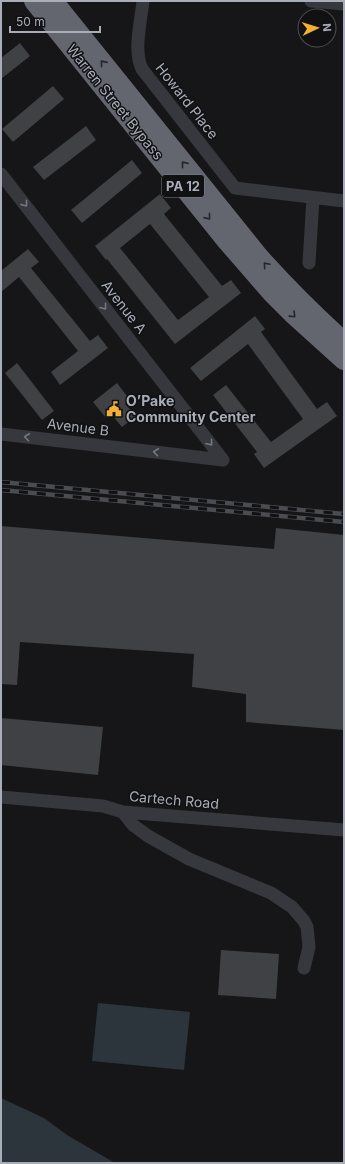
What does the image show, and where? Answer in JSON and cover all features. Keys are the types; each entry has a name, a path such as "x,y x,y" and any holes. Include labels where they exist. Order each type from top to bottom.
{"highway":[{"name":"Warren Street Bypass","path":"34,1 248,266 292,313 344,360"},
{"name":"Warren Street Bypass","path":"53,1 259,257 302,303 344,342"}],"street":[{"name":"Howard Place","path":"143,1 138,42 139,63 142,69 235,188 313,198"},
{"path":"311,1 344,4"},
{"name":"Avenue A","path":"1,174 223,460"},
{"path":"309,263 313,198 344,201"},
{"name":"Avenue B","path":"1,434 223,460"},
{"name":"Cartech Road","path":"1,797 103,806 123,812 344,830"},
{"path":"123,812 133,825 148,836 189,859 271,893 292,907 307,927 309,947 304,968"}],"shaded area":[{"path":"98,1003 190,1012 184,1070 92,1061"},
{"path":"1,1098 44,1118 67,1135 115,1163 1,1163"}],"building":[{"path":"20,43 30,56 1,79 1,58"},
{"path":"53,86 64,99 13,142 2,129"},
{"path":"86,126 96,140 44,180 33,167"},
{"path":"132,160 142,173 82,223 71,210"},
{"path":"160,194 171,208 164,214 222,286 231,280 241,293 175,344 95,246","holes":["150,224 209,297 178,320 120,248"]},
{"path":"28,249 39,262 31,268 90,341 98,335 108,348 60,385 51,372 78,351 19,277 1,292 1,271"},
{"path":"255,316 265,329 261,332 317,409 327,402 337,416 264,468 254,454 257,452 213,395 226,385 271,442 303,419 248,344 201,381 190,368"},
{"path":"17,363 54,411 42,420 5,373"},
{"name":"O’Pake Community Center","path":"117,383 130,400 125,404 136,416 122,427 111,414 106,418 93,402"},
{"path":"1,526 274,549 276,528 344,535 344,730 246,722 246,694 192,687 194,654 20,642 17,685 1,684"},
{"path":"1,718 103,727 98,775 1,765"},
{"path":"221,950 279,954 276,999 218,995"}],"railway":[{"path":"1,482 344,514"},
{"path":"1,490 344,522"}],"place":[{"name":"O’Pake Community Center","path":"114,409"}]}
